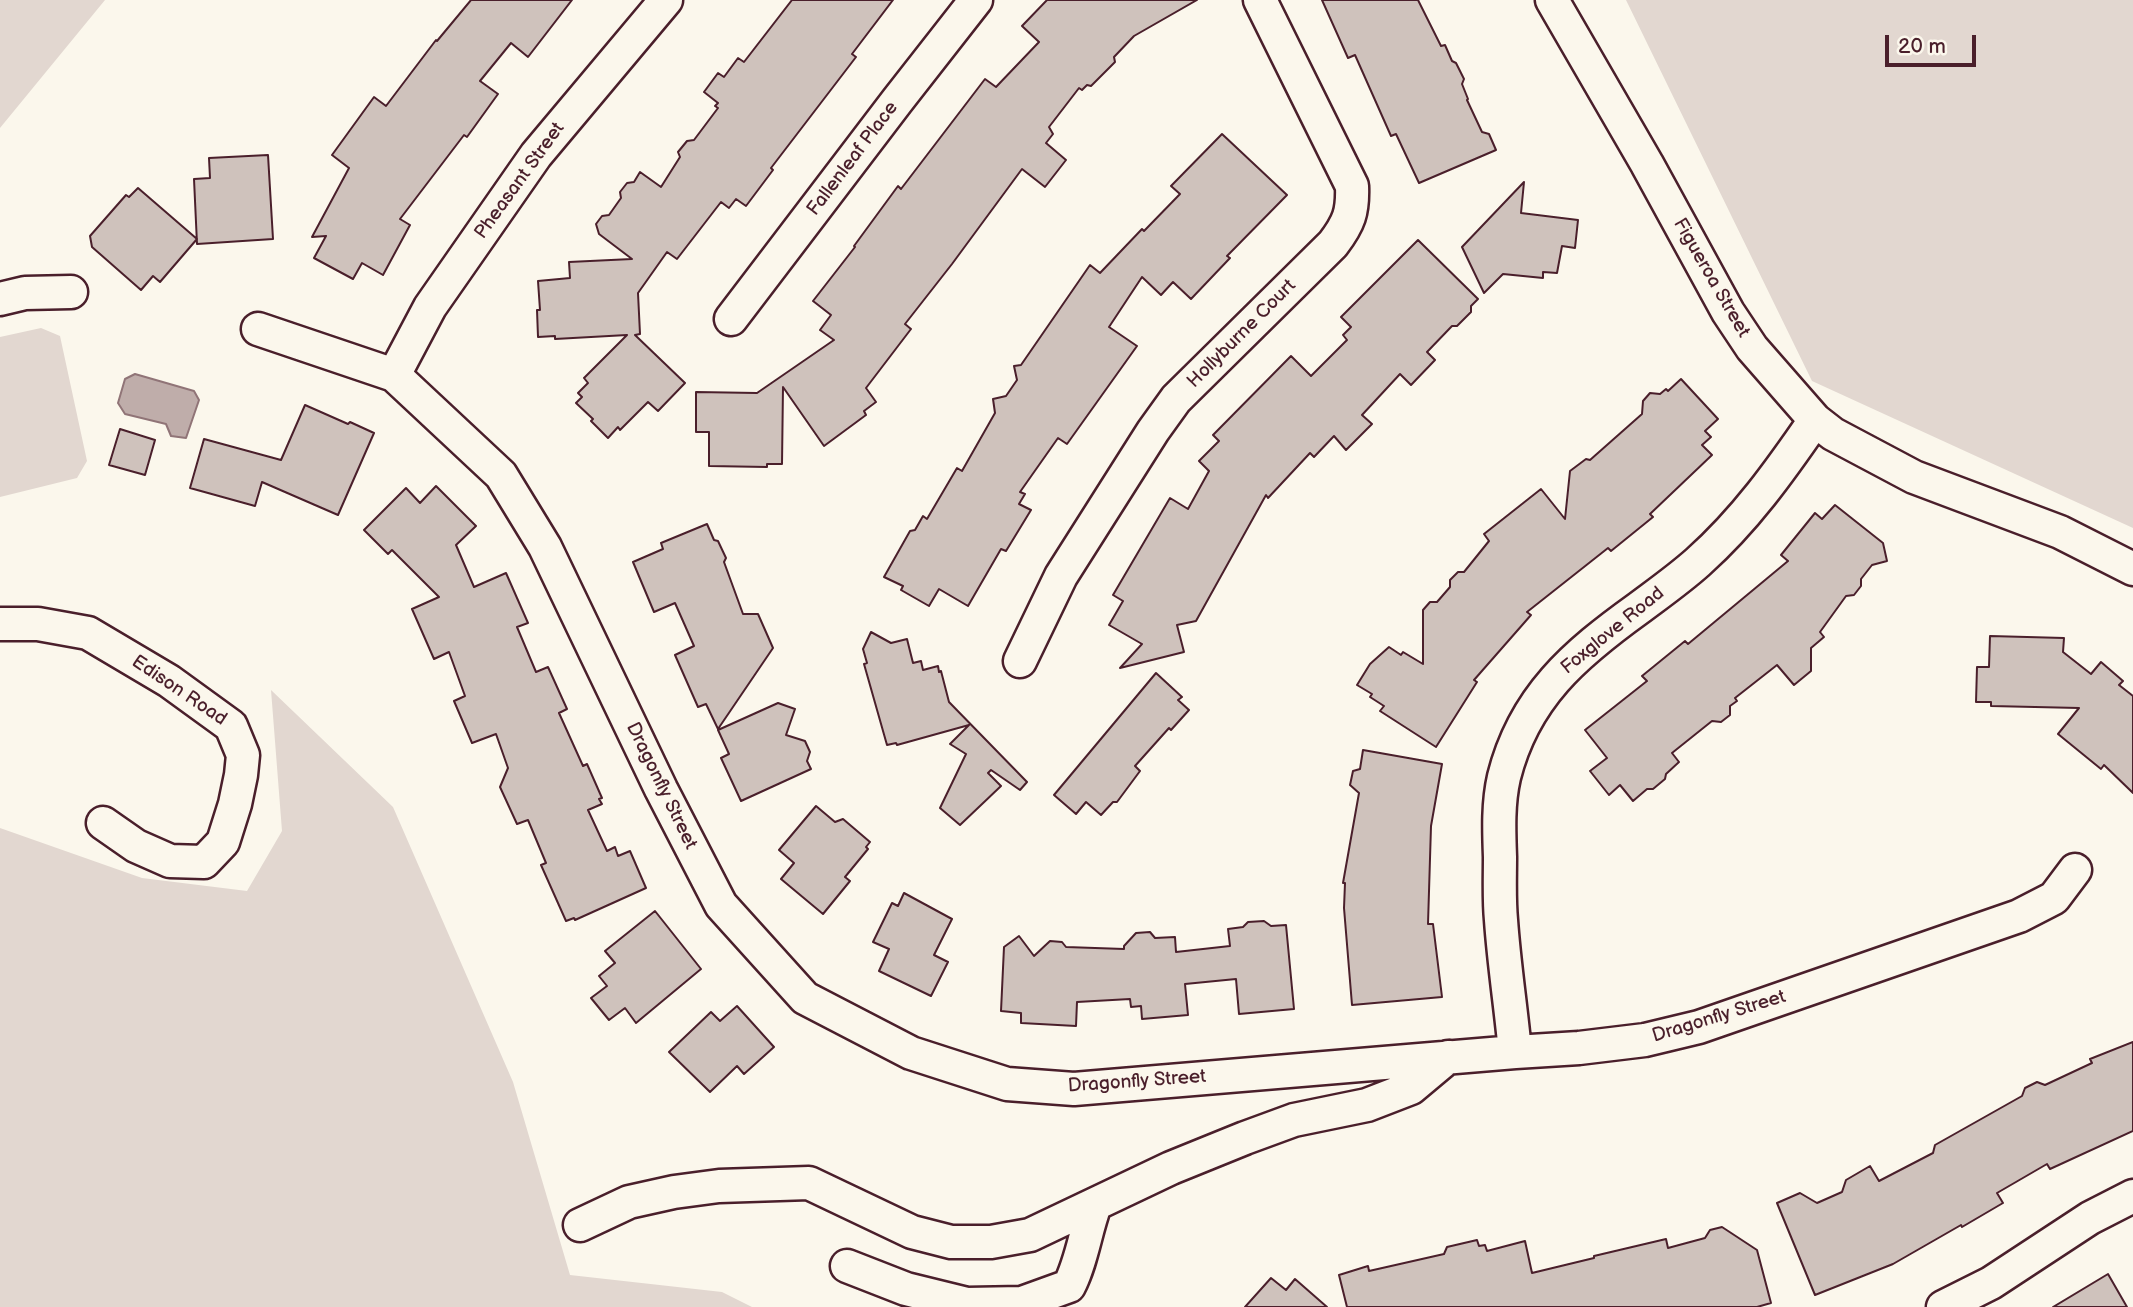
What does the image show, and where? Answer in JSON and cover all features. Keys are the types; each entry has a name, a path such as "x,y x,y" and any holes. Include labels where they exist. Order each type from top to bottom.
{"street":[{"name":"Pheasant Street","path":"394,375 430,307 536,155 666,0"},
{"name":"Fallenleaf Place","path":"732,319 976,0"},
{"name":"Hollyburne Court","path":"1020,661 1060,576 1168,410 1333,244 1346,227 1352,207 1352,186 1260,0"},
{"name":"Figueroa Street","path":"1552,0 1647,164 1728,312 1752,348 1815,420 1833,434 1914,477 2060,532 2133,569"},
{"path":"0,299 25,293 71,292"},
{"path":"258,329 394,375"},
{"name":"Dragonfly Street","path":"394,375 501,475 545,547 661,789 721,905 805,998 911,1053 1007,1084 1074,1088 1579,1048 1645,1040 1699,1027 2019,916 2054,898 2075,870"},
{"name":"Foxglove Road","path":"1515,1052 1501,919 1499,816 1504,779 1515,744 1531,710 1553,680 1592,643 1663,591 1727,534 1774,479 1815,420"},
{"name":"Edison Road","path":"0,624 38,624 88,633 169,681 231,726 243,755 241,775 223,842 204,862 170,861 136,846 103,823"},
{"path":"580,1225 629,1202 674,1192 719,1186 809,1183 912,1232 951,1242 990,1242 1030,1235 1171,1168 1245,1138 1294,1120 1367,1105 1411,1088 1448,1057"},
{"path":"1942,1307 1991,1283 2090,1218 2133,1196"},
{"path":"847,1266 906,1289 967,1304 1022,1303 1069,1286 1079,1267 1094,1205"}],"shaded area":[{"path":"0,0 105,0 0,128"},
{"path":"1626,0 2133,0 2133,528 1812,381"},
{"path":"41,328 60,336 87,461 77,478 0,497 0,337"},
{"path":"135,374 194,391 199,400 186,438 171,436 166,424 125,414 118,403 125,379"},
{"path":"271,690 393,807 513,1082 570,1275 722,1292 752,1307 0,1307 0,828 142,878 247,891 282,831"}],"building":[{"path":"471,0 572,0 528,57 511,43 480,81 498,94 467,137 464,135 400,219 410,225 383,275 362,263 353,279 314,258 326,236 312,237 349,168 332,155 374,97 386,106 436,40"},
{"path":"792,0 893,0 852,54 856,57 771,168 773,170 746,206 736,199 729,208 721,202 677,259 667,252 638,293 640,334 635,335 685,383 658,411 648,402 608,438 576,403 582,397 578,393 588,383 584,378 627,335 555,339 555,336 538,337 538,281 570,278 569,262 632,259 599,234 596,224 602,216 609,215 621,198 620,192 627,183 634,182 640,172 661,187 680,157 678,152 687,141 694,140 718,108 715,106 718,103 704,92 718,73 724,77 738,58 744,62"},
{"path":"1047,0 1197,0 1134,36 1114,57 1115,62 1091,86 1087,85 1082,90 1079,88 1049,127 1053,134 1046,143 1066,160 1045,187 1022,169 905,324 911,329 866,388 876,402 864,411 866,415 824,446 783,387 782,464 767,464 767,467 709,466 709,432 696,432 696,392 757,393 834,340 820,330 831,315 813,301 898,186 901,189 985,79 996,87 1039,42 1022,26"},
{"path":"1322,0 1418,0 1441,46 1445,45 1452,61 1456,63 1464,79 1462,84 1467,100 1482,132 1489,134 1496,150 1419,183 1396,134 1391,136 1355,55 1348,58"},
{"path":"1222,134 1287,195 1227,256 1230,258 1191,299 1173,282 1161,295 1142,277 1109,327 1137,346 1067,444 1058,438 1020,492 1025,494 1019,504 1031,510 1006,551 1001,549 968,606 939,589 929,606 901,590 903,586 884,577 910,531 915,530 923,516 927,519 957,468 962,471 995,413 993,399 1006,396 1017,380 1014,366 1021,365 1090,265 1100,273 1142,229 1144,231 1180,194 1171,186"},
{"path":"268,155 273,239 197,244 194,179 210,178 209,158"},
{"path":"1524,182 1521,213 1578,220 1575,248 1562,246 1557,273 1543,272 1543,278 1503,274 1484,293 1462,247"},
{"path":"138,188 197,239 160,282 153,276 141,290 92,247 90,236 126,195 129,197"},
{"path":"1418,240 1478,299 1471,306 1471,312 1457,326 1452,326 1427,352 1435,360 1411,385 1400,374 1362,415 1372,424 1346,450 1334,436 1314,457 1310,453 1268,498 1266,495 1196,621 1177,625 1184,652 1120,668 1142,644 1109,625 1123,601 1113,595 1170,498 1188,509 1209,471 1199,461 1219,441 1213,435 1291,356 1311,376 1347,340 1343,335 1351,327 1341,317"},
{"path":"1681,379 1718,419 1705,431 1711,437 1702,445 1712,455 1650,514 1653,517 1611,551 1608,548 1527,612 1531,615 1474,680 1477,682 1436,747 1380,711 1384,706 1370,697 1372,694 1357,685 1370,664 1389,647 1423,664 1423,610 1430,602 1437,602 1450,587 1450,580 1458,572 1464,572 1489,541 1484,534 1541,489 1565,519 1570,471 1586,459 1590,460 1642,414 1643,401 1650,393 1660,394 1666,389 1668,391"},
{"path":"305,405 374,433 338,515 262,482 255,506 190,488 204,439 281,460"},
{"path":"120,429 155,440 145,475 109,465"},
{"path":"436,486 476,526 456,545 474,587 506,573 528,623 517,627 536,672 548,667 567,709 559,713 583,766 587,764 602,798 599,799 602,804 588,810 607,851 615,847 618,856 630,851 646,888 575,920 566,921 541,865 546,863 528,820 517,824 500,787 508,768 496,734 472,743 454,701 465,696 449,652 434,659 412,609 439,597 392,550 388,554 364,530 406,488 420,503"},
{"path":"1835,505 1883,543 1887,561 1872,565 1861,579 1861,586 1854,595 1846,596 1820,632 1824,637 1811,648 1811,671 1794,685 1777,665 1735,698 1737,701 1730,706 1730,715 1721,722 1712,721 1672,753 1679,762 1653,789 1647,789 1633,801 1620,785 1609,795 1590,771 1607,758 1585,730 1647,681 1642,676 1685,641 1688,644 1788,561 1781,555 1815,513 1822,519"},
{"path":"707,524 726,558 724,562 743,614 758,614 773,648 718,729 706,704 698,707 675,655 694,646 675,603 654,612 633,562 663,549 661,543"},
{"path":"871,632 891,643 907,639 913,663 921,661 923,670 938,666 949,702 1027,782 1020,790 991,770 988,773 1001,786 960,825 940,808 966,754 950,744 969,725 897,745 887,745 864,664 867,663 863,649"},
{"path":"1990,636 2064,638 2063,652 2091,674 2101,662 2123,681 2119,685 2133,696 2133,793 2104,765 2101,769 2058,734 2079,708 1991,706 1991,702 1976,702 1977,667 1989,667"},
{"path":"1156,673 1182,697 1178,700 1189,710 1135,766 1140,771 1117,802 1113,802 1101,815 1086,802 1076,814 1054,795"},
{"path":"778,703 795,709 786,735 805,741 810,752 807,761 811,769 741,801 721,758 729,754 718,730"},
{"path":"1363,750 1442,764 1431,826 1428,924 1433,924 1442,997 1352,1005 1343,883 1359,793 1350,785 1353,771 1360,769"},
{"path":"816,806 835,822 843,819 870,842 866,847 868,849 845,877 850,881 823,914 781,879 794,863 779,850"},
{"path":"904,893 952,919 934,955 948,962 931,996 879,971 889,949 873,942 892,903 898,906"},
{"path":"655,911 701,969 636,1023 625,1008 609,1020 591,998 607,986 599,976 615,963 605,951"},
{"path":"1264,921 1271,926 1286,925 1294,1009 1239,1014 1236,979 1185,984 1188,1015 1142,1019 1141,1006 1131,1007 1130,999 1077,1002 1076,1026 1021,1023 1021,1013 1001,1011 1004,947 1019,936 1034,956 1050,941 1062,942 1066,947 1124,949 1136,933 1150,932 1155,938 1175,937 1176,952 1230,946 1228,929 1243,927 1248,922"},
{"path":"737,1006 774,1047 744,1074 737,1066 710,1092 669,1052 711,1012 720,1021"},
{"path":"2133,1042 2133,1131 2050,1169 2047,1164 1997,1193 2003,1203 1962,1227 1961,1225 1893,1264 1815,1295 1777,1203 1800,1193 1817,1203 1842,1192 1846,1180 1870,1166 1879,1181 1933,1153 1935,1145 2022,1096 2025,1088 2037,1082 2045,1085 2092,1063 2090,1059"},
{"path":"1722,1227 1757,1250 1771,1303 1757,1307 1347,1307 1339,1275 1368,1266 1369,1271 1444,1254 1447,1247 1477,1240 1479,1246 1485,1245 1487,1251 1525,1241 1532,1273 1666,1239 1668,1248 1705,1238 1710,1230"},
{"path":"2108,1274 2127,1307 2053,1307"},
{"path":"1271,1278 1286,1290 1295,1279 1327,1307 1245,1307"}]}
